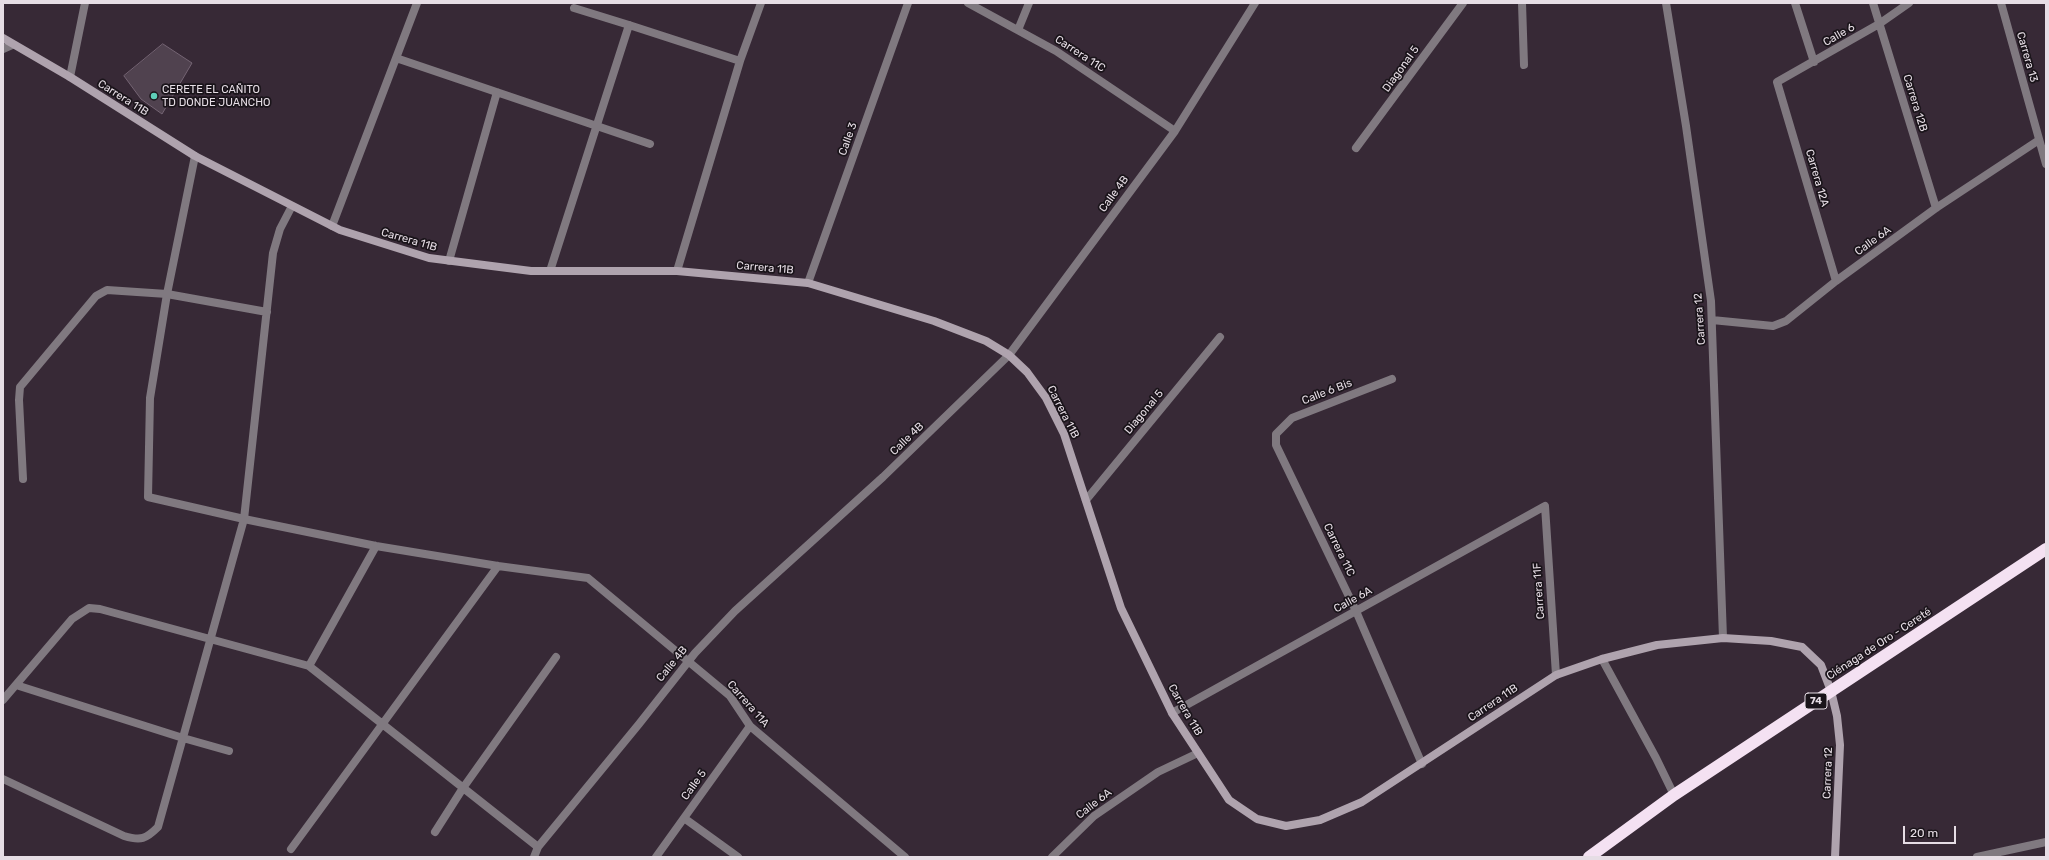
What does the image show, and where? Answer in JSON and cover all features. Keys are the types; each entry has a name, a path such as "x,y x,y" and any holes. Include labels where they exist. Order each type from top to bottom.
{"highway":[{"name":"Ciénaga de Oro - Cereté","path":"1589,857 1674,795 2046,549"}],"street":[{"path":"70,77 85,3"},
{"path":"332,226 417,3"},
{"path":"677,271 740,61 761,3"},
{"name":"Calle 3","path":"808,283 908,3"},
{"name":"Carrera 11C","path":"968,3 1056,51 1174,131"},
{"path":"1018,30 1029,3"},
{"name":"Calle 4B","path":"534,857 538,847 639,724 688,661 735,612 883,477 1009,355 1174,131 1255,3"},
{"name":"Diagonal 5","path":"1356,148 1463,3"},
{"path":"1522,3 1524,65"},
{"name":"Carrera 12","path":"1666,3 1686,126 1711,301 1723,638"},
{"path":"1795,3 1814,62"},
{"name":"Carrera 12B","path":"1873,3 1936,208"},
{"name":"Calle 6","path":"1777,82 1879,24 1909,3"},
{"name":"Carrera 13","path":"2001,3 2046,164"},
{"path":"574,8 740,61"},
{"path":"550,271 598,126 629,25"},
{"name":"Carrera 11B","path":"3,38 12,45 70,77 195,156 332,226 429,258 531,271 677,271 808,283 934,320 986,341 1009,355 1027,372 1046,398 1064,434 1121,608 1172,713 1230,800 1257,819 1286,826 1320,820 1362,802 1556,675 1602,659 1656,645 1723,638 1771,641 1802,647 1821,665 1831,691"},
{"path":"3,49 12,45"},
{"path":"396,58 650,144"},
{"name":"Carrera 12A","path":"1777,82 1836,281"},
{"path":"449,261 497,92"},
{"name":"Calle 6A","path":"1712,320 1773,326 1786,321 1836,281 1936,208 2039,140"},
{"path":"167,294 195,156"},
{"path":"3,779 124,836 136,839 148,837 158,826 212,640 244,519 273,253 280,229 292,206"},
{"path":"23,479 19,400 20,387 96,296 107,290 167,294 267,312"},
{"name":"Carrera 11A","path":"167,294 150,398 148,496 244,519 376,546 498,566 588,578 730,696 750,726 905,857"},
{"name":"Diagonal 5","path":"1086,500 1220,337"},
{"name":"Calle 6 Bis","path":"1276,434 1292,418 1392,378"},
{"name":"Carrera 11C","path":"1276,434 1276,445 1356,611 1422,764"},
{"name":"Calle 6A","path":"1172,713 1545,506"},
{"name":"Carrera 11F","path":"1545,506 1556,675"},
{"path":"309,666 376,546"},
{"path":"291,849 498,566"},
{"path":"3,700 72,619 79,613 89,608 309,666 538,847"},
{"path":"435,832 556,657"},
{"path":"1602,659 1656,758 1674,795"},
{"path":"16,685 229,751"},
{"name":"Carrera 12","path":"1831,691 1837,716 1840,745 1835,857"},
{"name":"Calle 5","path":"656,857 750,726"},
{"name":"Calle 6A","path":"1052,857 1094,816 1158,772 1198,753"},
{"path":"684,818 738,857"},
{"path":"1980,857 2046,842"}],"building":[{"path":"163,44 192,63 162,114 141,99 124,76"}],"place":[{"name":"CERETE EL CAÑITO TD DONDE JUANCHO","path":"154,96"}]}
